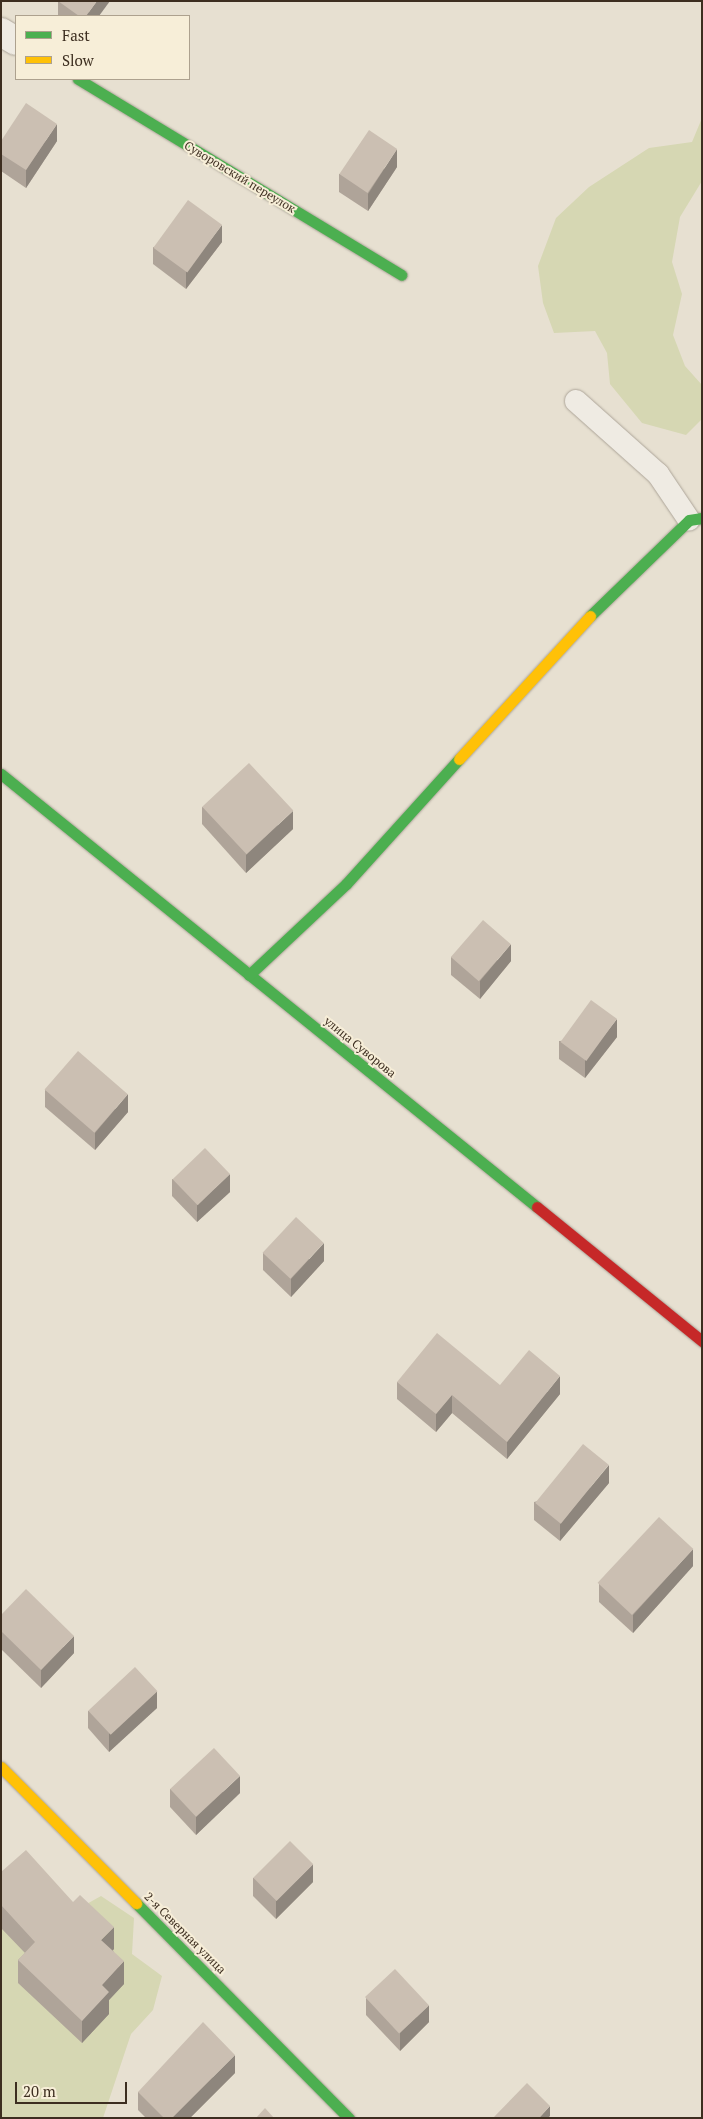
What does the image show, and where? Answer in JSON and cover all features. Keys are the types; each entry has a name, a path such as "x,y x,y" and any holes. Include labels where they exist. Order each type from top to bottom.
{"street":[{"path":"1,32 15,40"},
{"name":"Суворовский переулок","path":"80,80 401,276"},
{"path":"249,975 346,884 576,629 695,519"},
{"name":"улица Суворова","path":"1,774 702,1341"},
{"name":"2-я Северная улица","path":"1,1767 349,2118"}],"lane":[{"path":"576,401 658,474 695,519"}],"green space":[{"path":"702,118 702,181 680,217 672,262 682,294 673,335 685,366 702,385 702,419 686,435 642,423 610,384 607,353 595,331 554,333 543,303 538,266 556,218 589,187 649,148 692,142"},
{"path":"101,1896 134,1918 132,1954 162,1976 153,2010 131,2034 103,2118 1,2118 1,1901 67,1915"}],"building":[{"path":"58,1 97,1 87,15 78,15"},
{"path":"26,103 57,124 26,170 1,154 1,141"},
{"path":"369,130 397,149 368,193 339,174"},
{"path":"188,200 222,225 187,272 153,248"},
{"path":"249,763 293,811 247,854 202,807"},
{"path":"483,920 511,944 479,981 451,957"},
{"path":"591,1000 617,1019 586,1061 560,1042"},
{"path":"78,1051 128,1094 94,1133 45,1089"},
{"path":"205,1148 230,1174 198,1205 173,1179"},
{"path":"296,1217 324,1243 290,1279 263,1253"},
{"path":"437,1333 500,1385 529,1350 560,1376 507,1442 452,1395 436,1414 397,1382"},
{"path":"583,1444 609,1465 561,1524 535,1503"},
{"path":"659,1517 693,1549 632,1615 598,1583"},
{"path":"26,1589 74,1636 41,1670 1,1631 1,1615"},
{"path":"135,1667 158,1691 111,1735 88,1711"},
{"path":"214,1748 240,1776 196,1817 170,1789"},
{"path":"290,1841 313,1864 277,1901 253,1878"},
{"path":"26,1850 73,1902 80,1895 114,1927 101,1940 124,1961 102,1985 109,1992 82,2021 18,1960 35,1942 1,1905 1,1872"},
{"path":"395,1969 429,2006 399,2034 365,1997"},
{"path":"203,2022 235,2055 172,2118 164,2118 138,2092"},
{"path":"527,2083 550,2106 539,2118 493,2118"},
{"path":"265,2108 274,2118 256,2118"}],"traffic: fast":[{"path":"80,80 401,275"},
{"path":"590,616 689,520 702,518"},
{"path":"249,975 346,884 459,759"},
{"path":"1,774 537,1207"},
{"path":"136,1903 349,2118"}],"traffic: slow":[{"path":"459,759 590,616"},
{"path":"1,1767 136,1903"}],"traffic: jam":[{"path":"537,1207 702,1341"}]}
